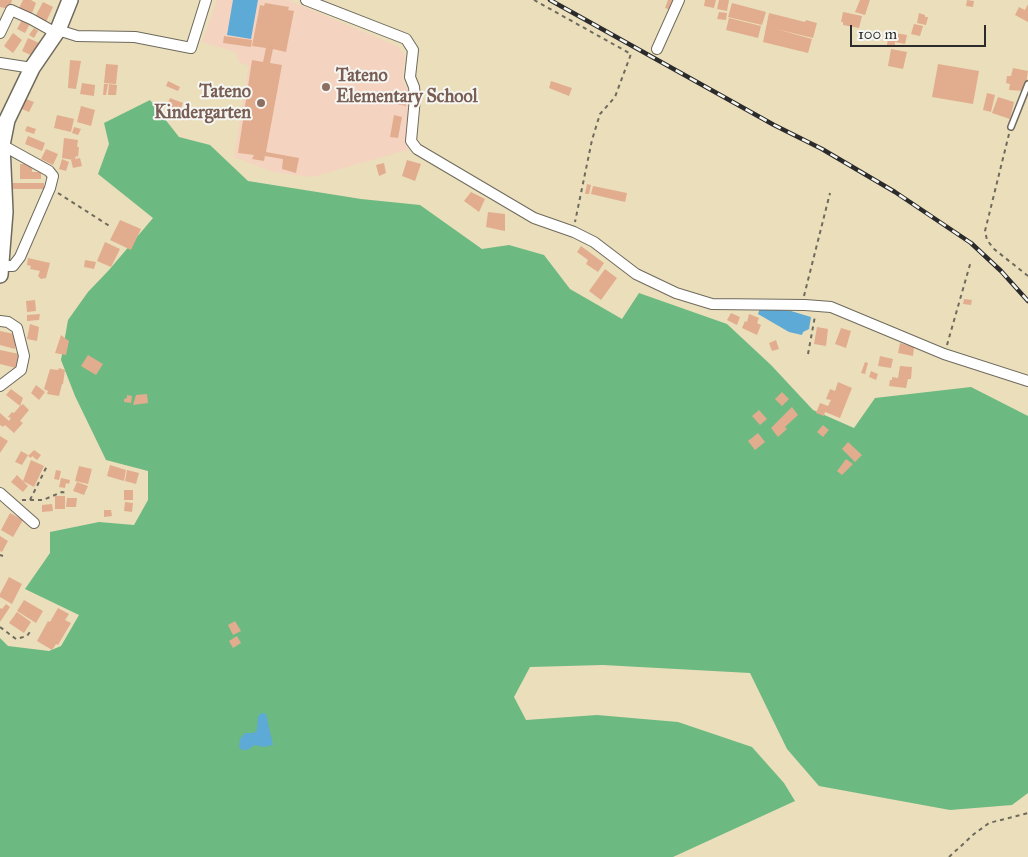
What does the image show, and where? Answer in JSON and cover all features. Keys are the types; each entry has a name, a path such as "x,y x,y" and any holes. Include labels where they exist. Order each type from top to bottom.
{"street":[{"path":"2,145 49,171 53,176 50,188 20,257 13,266 1,270 5,212 2,145 7,120 32,68 57,32 70,0"},
{"path":"0,33 12,10 57,32 77,36 135,37 191,48 206,0"},
{"path":"306,0 406,40 413,50 410,77 414,87 415,98 411,141 417,149 534,218 574,232 594,242 636,274 694,299 712,304 831,307 944,354 1028,381"},
{"path":"657,49 679,0"},
{"path":"0,63 32,68"},
{"path":"0,321 8,322 17,328 24,356 21,370 0,386"},
{"path":"2,495 34,522"}],"lane":[{"path":"1011,126 1028,84"}],"path":[{"path":"534,0 631,54 615,97 600,114 594,132 574,232"},
{"path":"1011,126 984,231 987,240 994,249 1028,276"},
{"path":"50,188 111,227"},
{"path":"801,305 830,192"},
{"path":"944,354 971,261"},
{"path":"808,354 816,306"},
{"path":"30,500 47,466"},
{"path":"2,495 30,500 43,500 62,492 68,493"},
{"path":"0,626 16,639 28,636 32,629"},
{"path":"949,857 989,823 1028,813"}],"shaded area":[{"name":"Tateno Elementary School","path":"217,0 288,0 399,47 405,56 402,80 411,95 407,150 312,177 273,172 234,157 249,66 239,62 236,52 202,42"}],"green space":[{"path":"150,100 179,137 210,145 248,181 361,199 420,205 482,249 509,245 544,255 570,289 622,319 639,293 727,324 771,365 813,410 854,428 875,398 971,387 1028,416 1028,793 1012,805 950,810 819,786 787,749 750,673 603,665 530,667 514,697 526,720 597,715 678,722 752,747 784,783 795,801 673,857 0,857 0,638 8,646 49,651 61,646 79,615 25,589 50,553 50,532 99,522 134,525 148,500 148,471 106,460 75,396 61,360 68,320 88,292 153,218 98,174 109,144 104,123"}],"water":[{"path":"233,0 258,0 251,39 227,35"},
{"path":"760,308 791,311 811,317 809,329 803,332 802,335 789,332 758,314"},
{"path":"261,713 266,714 273,745 263,747 255,745 247,750 242,750 239,747 240,739 245,733 254,733 257,730 258,717"}],"building":[{"path":"0,0 12,0 10,9 0,7"},
{"path":"23,0 31,0 36,3 31,16 18,10"},
{"path":"668,0 675,0 671,10 665,8"},
{"path":"705,0 716,0 714,8 704,6"},
{"path":"719,0 729,0 727,11 717,9"},
{"path":"860,0 870,0 865,15 855,12"},
{"path":"967,0 974,1 973,7 966,6"},
{"path":"43,2 53,7 46,22 35,17"},
{"path":"265,3 289,7 288,10 294,11 286,52 273,49 270,63 282,65 266,152 299,158 296,173 282,169 283,159 265,156 264,161 252,159 254,155 238,153 252,60 263,62 266,48 252,46 260,5 264,6"},
{"path":"732,3 766,12 762,25 728,17"},
{"path":"1028,4 1028,22 1015,15 1019,7 1025,10"},
{"path":"719,12 727,13 726,20 717,19"},
{"path":"843,12 862,16 859,28 843,25 843,22 841,22"},
{"path":"769,13 817,23 813,38 776,29 812,39 808,53 763,42"},
{"path":"919,13 928,17 926,25 917,23"},
{"path":"23,18 31,22 25,33 17,29"},
{"path":"729,18 761,26 758,38 726,30"},
{"path":"914,24 923,26 920,36 911,34"},
{"path":"34,28 38,31 34,38 29,35"},
{"path":"889,32 907,35 905,44 895,42 895,46 887,45"},
{"path":"13,33 22,40 13,53 4,46"},
{"path":"224,36 252,40 251,47 223,43"},
{"path":"28,38 39,43 33,56 22,51"},
{"path":"891,49 907,52 903,69 888,66"},
{"path":"70,60 81,61 76,89 68,88"},
{"path":"106,64 118,65 116,84 104,83"},
{"path":"938,64 979,71 973,104 932,97"},
{"path":"1013,68 1028,71 1025,91 1009,90 1010,84 1006,83 1007,76 1011,76"},
{"path":"168,81 180,87 178,91 166,86"},
{"path":"551,81 572,88 569,96 549,88"},
{"path":"82,83 95,85 94,96 80,94"},
{"path":"104,84 108,84 106,95 103,95"},
{"path":"109,84 117,85 116,95 108,95"},
{"path":"987,93 995,95 991,112 983,110"},
{"path":"398,95 407,97 406,106 397,104"},
{"path":"998,97 1014,102 1010,119 992,113"},
{"path":"170,98 183,103 180,110 167,105"},
{"path":"26,99 34,102 29,112 22,109"},
{"path":"81,106 95,110 91,126 77,122"},
{"path":"57,115 74,119 71,132 54,128"},
{"path":"394,115 402,117 398,138 390,137"},
{"path":"27,126 36,129 34,134 25,131"},
{"path":"74,127 81,129 78,135 72,133"},
{"path":"28,136 45,143 42,151 25,144"},
{"path":"64,138 78,140 78,157 76,156 75,159 80,158 82,166 73,168 71,160 73,160 62,158"},
{"path":"46,149 58,154 53,165 41,159"},
{"path":"62,159 69,162 66,171 59,169"},
{"path":"407,160 421,164 415,181 402,176"},
{"path":"384,163 386,173 379,176 376,165"},
{"path":"20,164 32,164 32,172 41,172 41,179 20,179"},
{"path":"9,183 44,183 44,189 9,189"},
{"path":"587,184 591,185 589,194 585,194"},
{"path":"593,186 627,193 625,202 591,194"},
{"path":"471,192 485,199 479,212 464,201"},
{"path":"488,212 505,214 505,231 486,227"},
{"path":"120,220 141,229 131,250 110,240"},
{"path":"105,242 120,249 111,267 97,261"},
{"path":"581,246 604,263 598,272 586,264 588,260 577,252"},
{"path":"28,258 50,263 46,278 41,279 38,276 40,271 30,269 31,266 27,265"},
{"path":"85,260 96,262 94,269 84,267"},
{"path":"605,269 617,278 601,300 589,291"},
{"path":"964,299 972,300 971,305 963,304"},
{"path":"35,300 36,311 27,312 26,301"},
{"path":"731,313 740,317 737,325 727,320"},
{"path":"40,314 39,320 27,321 27,315"},
{"path":"749,314 759,318 757,323 761,325 757,335 742,328 745,321 747,322"},
{"path":"30,324 39,327 37,341 27,339"},
{"path":"817,327 828,329 826,346 814,344"},
{"path":"841,328 851,331 846,348 835,344"},
{"path":"0,331 18,335 15,349 0,345"},
{"path":"61,335 69,341 66,355 55,353"},
{"path":"776,340 779,349 772,351 769,343"},
{"path":"900,343 914,347 913,356 898,353"},
{"path":"0,350 19,354 16,368 0,364"},
{"path":"88,355 103,364 96,375 81,366"},
{"path":"880,356 893,359 891,368 878,366"},
{"path":"865,362 868,363 865,374 861,373"},
{"path":"900,366 912,367 911,379 908,379 906,388 889,386 892,377 898,378"},
{"path":"59,368 65,370 59,396 47,394 48,391 44,389 50,369 58,370"},
{"path":"871,371 878,374 876,380 869,377"},
{"path":"838,382 852,388 840,418 825,412 824,416 816,413 820,403 828,406 831,400 826,399 830,389 835,391"},
{"path":"36,385 45,392 39,400 31,393"},
{"path":"11,389 23,398 20,406 6,395"},
{"path":"782,392 789,399 782,406 775,399"},
{"path":"147,394 148,403 133,405 136,395"},
{"path":"127,395 132,396 131,403 124,402"},
{"path":"23,404 29,410 20,421 23,423 14,433 5,425 3,427 0,425 0,413 9,421 11,418 8,417"},
{"path":"792,407 798,415 785,427 787,429 778,437 771,428"},
{"path":"759,410 767,419 760,425 752,416"},
{"path":"823,425 829,430 823,437 817,432"},
{"path":"758,433 765,442 755,450 748,441"},
{"path":"0,436 8,441 0,453"},
{"path":"848,442 862,455 855,462 842,449"},
{"path":"34,450 41,455 37,460 32,456 31,458 28,456"},
{"path":"21,451 28,455 22,465 15,462"},
{"path":"846,459 853,464 842,475 837,471"},
{"path":"31,460 44,466 34,487 23,481"},
{"path":"110,465 126,470 124,481 107,476"},
{"path":"79,466 92,469 88,484 75,481"},
{"path":"56,470 61,471 59,480 54,479"},
{"path":"127,470 139,473 136,484 125,481"},
{"path":"17,475 28,486 23,492 11,482"},
{"path":"61,478 70,480 69,484 66,483 65,488 59,487"},
{"path":"77,482 88,486 84,495 73,491"},
{"path":"124,490 133,490 133,500 124,500"},
{"path":"55,496 65,496 65,509 55,509"},
{"path":"67,498 77,498 76,507 66,507"},
{"path":"125,502 133,503 132,512 124,511"},
{"path":"52,504 53,511 42,512 42,505"},
{"path":"104,510 111,510 112,516 104,517"},
{"path":"10,513 23,520 13,537 1,530"},
{"path":"0,536 8,541 2,552 0,551"},
{"path":"9,577 22,584 12,604 0,597"},
{"path":"24,600 43,611 36,623 17,611"},
{"path":"6,604 10,607 0,622 0,608 2,609"},
{"path":"58,608 69,614 65,620 71,623 58,645 56,644 52,650 37,641"},
{"path":"17,612 31,622 24,633 9,623"},
{"path":"235,621 241,631 233,635 228,625"},
{"path":"237,636 241,643 233,648 229,641"}],"railway":[{"path":"550,0 774,125 822,149 895,192 971,243 1001,271 1028,301"}],"place":[{"name":"Tateno Elementary School","path":"326,87"},
{"name":"Tateno Kindergarten","path":"261,103"}]}
